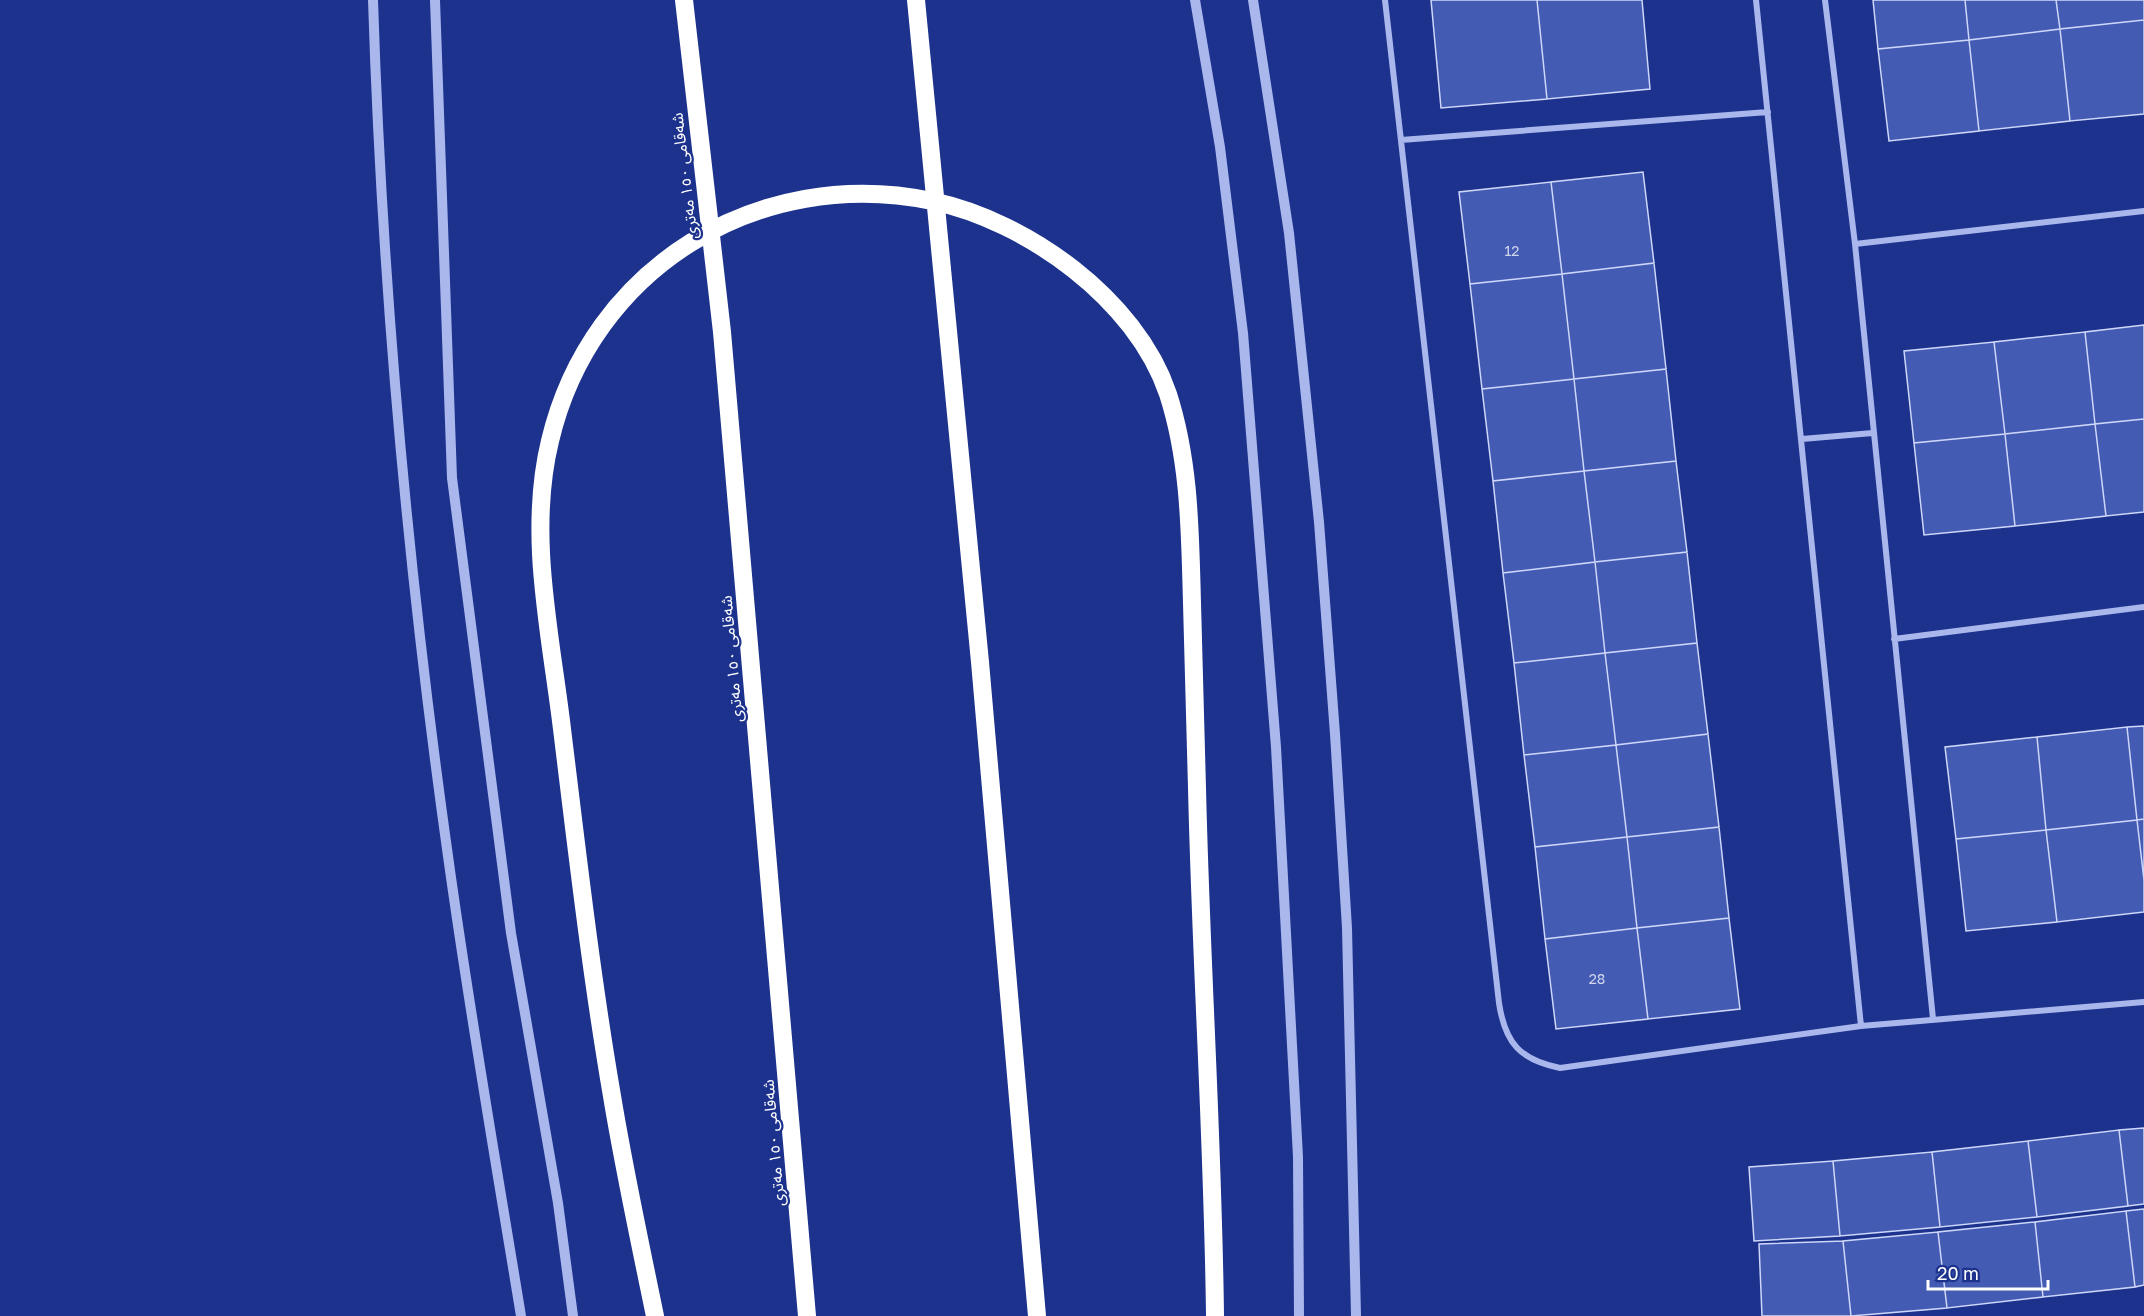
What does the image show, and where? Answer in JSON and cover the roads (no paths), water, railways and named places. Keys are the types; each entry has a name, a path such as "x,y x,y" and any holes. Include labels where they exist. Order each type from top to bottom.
{"highway":[{"name":"شەقامی ١٥٠ مەتری","path":"684,0 722,332 807,1316"},
{"path":"916,0 980,662 1037,1316"},
{"path":"654,1316 612,1096 575,838 542,564 540,503 549,443 563,396 580,362 603,325 662,261 689,242 728,220 783,202 831,194 903,195 967,209 1031,239 1073,270 1108,302 1140,338 1166,389 1183,456 1190,518 1199,880 1213,1179 1215,1316"}],"street":[{"path":"373,0 389,327 412,571 448,856 521,1316"},
{"path":"435,0 452,478 511,933 558,1203 573,1316"},
{"path":"1195,0 1220,147 1242,321 1276,759 1297,1145 1299,1316"},
{"path":"1253,0 1289,233 1317,510 1335,722 1347,928 1356,1316"},
{"path":"1385,0 1499,1003 1502,1022 1510,1040 1531,1059 1540,1064 1560,1068 1861,1026 2144,1002"},
{"path":"1756,0 1861,1026"},
{"path":"1825,0 1855,244 1933,1019"},
{"path":"1401,141 1768,112"},
{"path":"1855,244 2144,211"},
{"path":"1802,439 1874,433"},
{"path":"1894,639 2144,608"}]}
